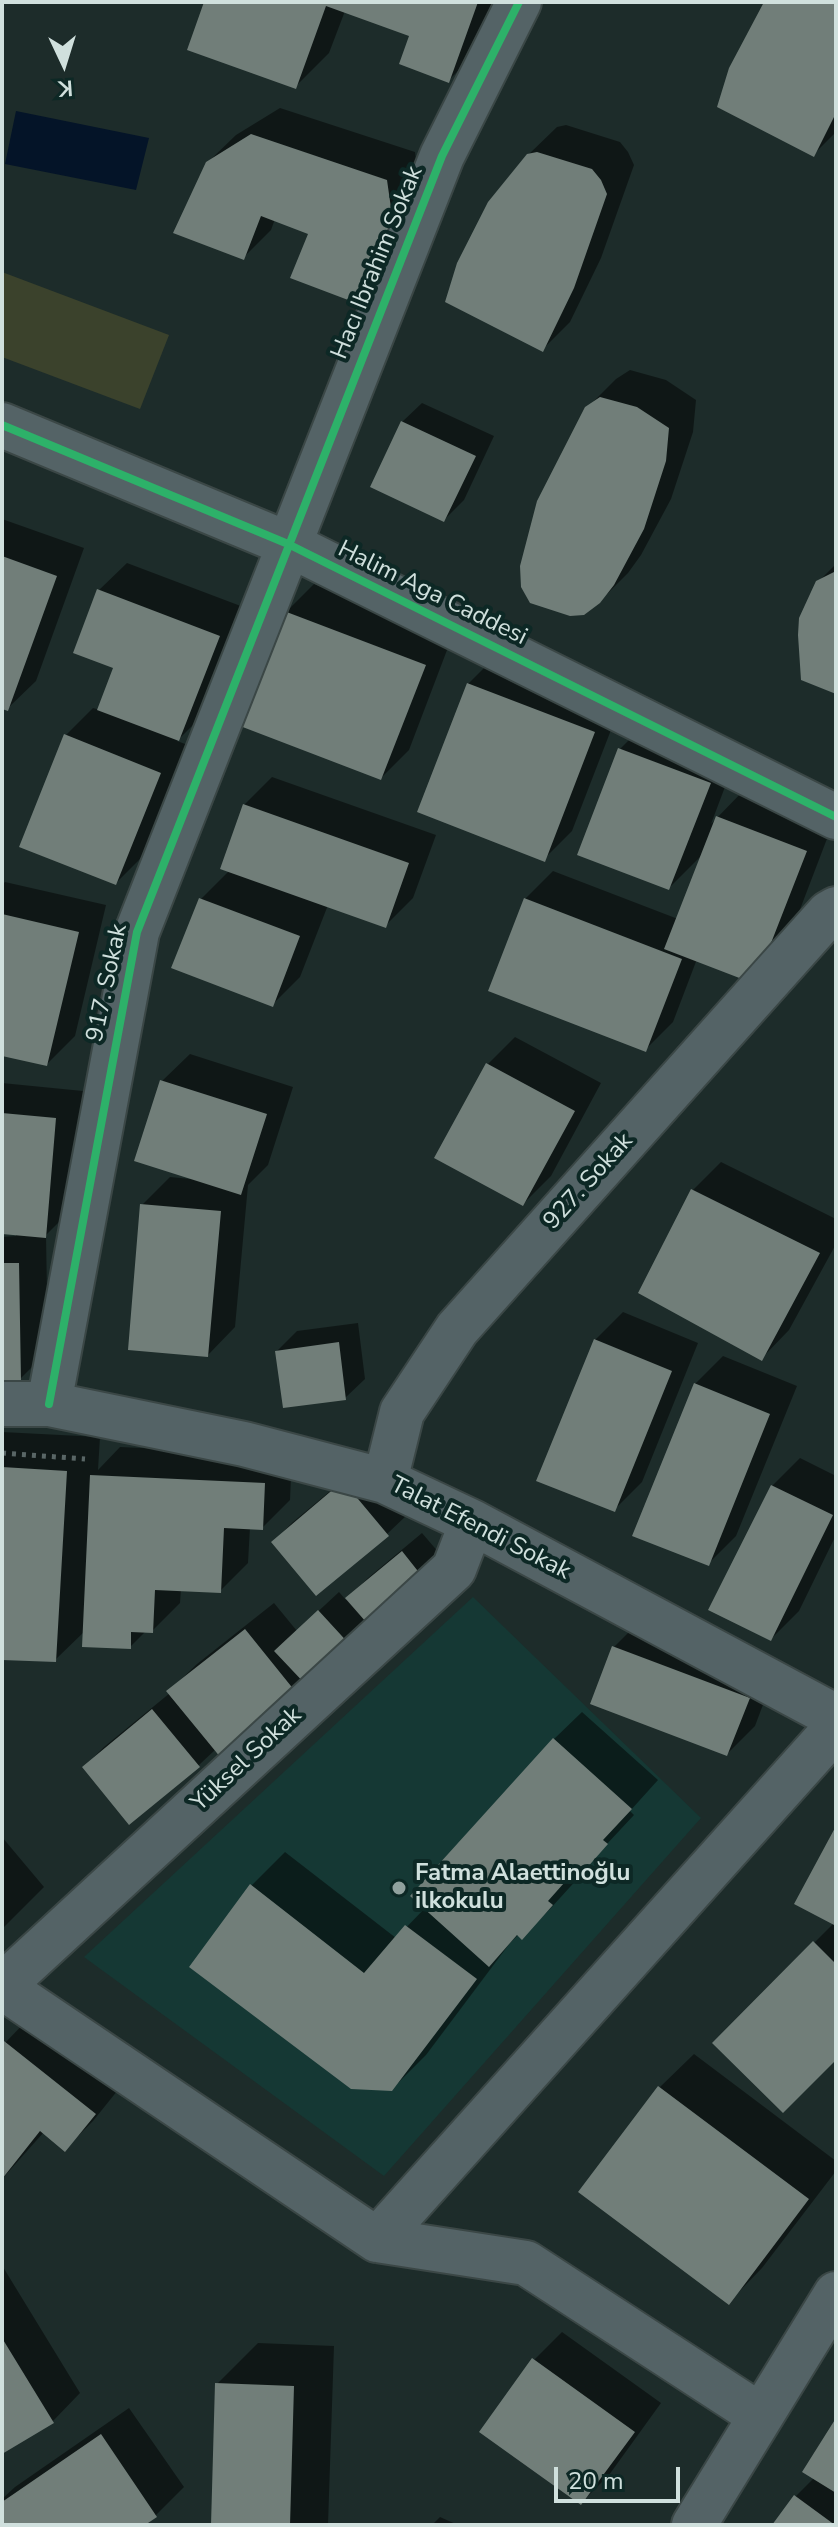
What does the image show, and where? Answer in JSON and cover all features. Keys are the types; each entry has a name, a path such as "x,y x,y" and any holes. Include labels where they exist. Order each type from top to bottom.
{"street":[{"name":"Hacı Ibrahim Sokak","path":"288,544 442,156 519,2"},
{"name":"Halim Aga Caddesi","path":"2,425 288,544 836,817"},
{"name":"917. Sokak","path":"49,1404 137,932 288,544"},
{"name":"927. Sokak","path":"385,1481 402,1412 457,1329 829,913 836,909"},
{"name":"Talat Efendi Sokak","path":"2,1404 49,1404 244,1444 385,1481 472,1522 836,1717"},
{"name":"Yüksel Sokak","path":"2,1986 454,1569 472,1522"},
{"path":"377,2240 836,1728"},
{"path":"2,1986 377,2240 526,2263 761,2416"},
{"path":"694,2525 836,2294"}],"shaded area":[{"path":"2,272 169,335 140,409 2,357"},
{"name":"Fatma Alaettinoğlu ilkokulu","path":"473,1597 701,1818 384,2176 84,1957"}],"water":[{"path":"16,111 149,138 136,190 5,164"}],"building":[{"path":"204,2 478,2 449,83 399,64 409,36 326,6 296,89 187,50"},
{"path":"764,2 836,2 836,113 814,157 717,107 729,68"},
{"path":"251,134 387,180 394,229 364,306 290,278 308,234 261,216 244,260 173,233 206,162"},
{"path":"537,152 592,169 607,194 574,288 543,352 445,302 457,263 488,202 527,154"},
{"path":"600,397 637,407 669,428 666,461 644,529 614,585 600,603 584,615 570,616 530,603 521,587 520,566 537,501 585,407"},
{"path":"401,421 476,456 444,522 370,487"},
{"path":"2,556 57,576 8,711 2,709"},
{"path":"836,571 836,694 801,680 798,635 799,618 816,581"},
{"path":"97,589 220,636 179,741 97,710 113,668 73,653"},
{"path":"284,611 426,665 381,780 240,726"},
{"path":"467,683 595,732 545,862 417,812"},
{"path":"64,734 161,773 116,885 19,847"},
{"path":"618,748 711,783 669,890 577,855"},
{"path":"243,804 409,863 386,928 220,869"},
{"path":"716,816 807,851 755,984 664,949"},
{"path":"199,898 300,936 273,1007 171,968"},
{"path":"524,898 682,959 646,1052 488,991"},
{"path":"2,914 79,932 47,1066 2,1056"},
{"path":"486,1063 575,1111 523,1206 434,1158"},
{"path":"160,1080 267,1114 241,1195 134,1161"},
{"path":"2,1113 56,1118 46,1238 2,1234"},
{"path":"691,1189 820,1253 762,1361 638,1293"},
{"path":"140,1204 221,1211 208,1357 128,1350"},
{"path":"2,1263 19,1263 21,1381 2,1381"},
{"path":"594,1339 672,1371 615,1512 536,1481"},
{"path":"339,1342 346,1400 283,1408 275,1351"},
{"path":"694,1383 770,1414 709,1566 632,1536"},
{"path":"2,1467 67,1471 56,1662 2,1660"},
{"path":"90,1475 265,1483 263,1530 224,1528 221,1593 155,1590 153,1633 131,1632 131,1649 82,1647"},
{"path":"343,1481 389,1536 316,1596 271,1542"},
{"path":"771,1485 833,1515 771,1641 708,1610"},
{"path":"402,1551 421,1575 366,1622 345,1598"},
{"path":"318,1610 352,1647 309,1688 274,1651"},
{"path":"245,1629 299,1696 221,1758 166,1691"},
{"path":"612,1646 750,1698 727,1756 590,1704"},
{"path":"152,1709 200,1767 129,1825 82,1767"},
{"path":"553,1738 632,1809 603,1840 608,1844 577,1879 572,1874 548,1901 553,1905 522,1940 517,1935 489,1967 410,1896"},
{"path":"836,1826 836,1926 794,1904"},
{"path":"250,1884 364,1973 405,1925 477,1979 392,2091 351,2089 189,1967"},
{"path":"813,1941 836,1964 836,2060 783,2113 712,2043"},
{"path":"4,2041 96,2114 65,2152 40,2131 2,2179 2,2043"},
{"path":"658,2086 809,2199 729,2305 578,2192"},
{"path":"2,2338 54,2423 2,2454"},
{"path":"532,2358 635,2432 581,2505 479,2432"},
{"path":"215,2383 294,2386 290,2525 211,2525"},
{"path":"836,2418 836,2493 802,2472"},
{"path":"101,2434 157,2517 145,2525 2,2525 2,2502"},
{"path":"794,2495 835,2525 772,2525"}],"cycle path":[{"path":"49,1404 137,932 442,156 519,2"},
{"path":"2,425 288,544 836,817"}],"place":[{"name":"Fatma Alaettinoğlu ilkokulu","path":"399,1888"}]}
